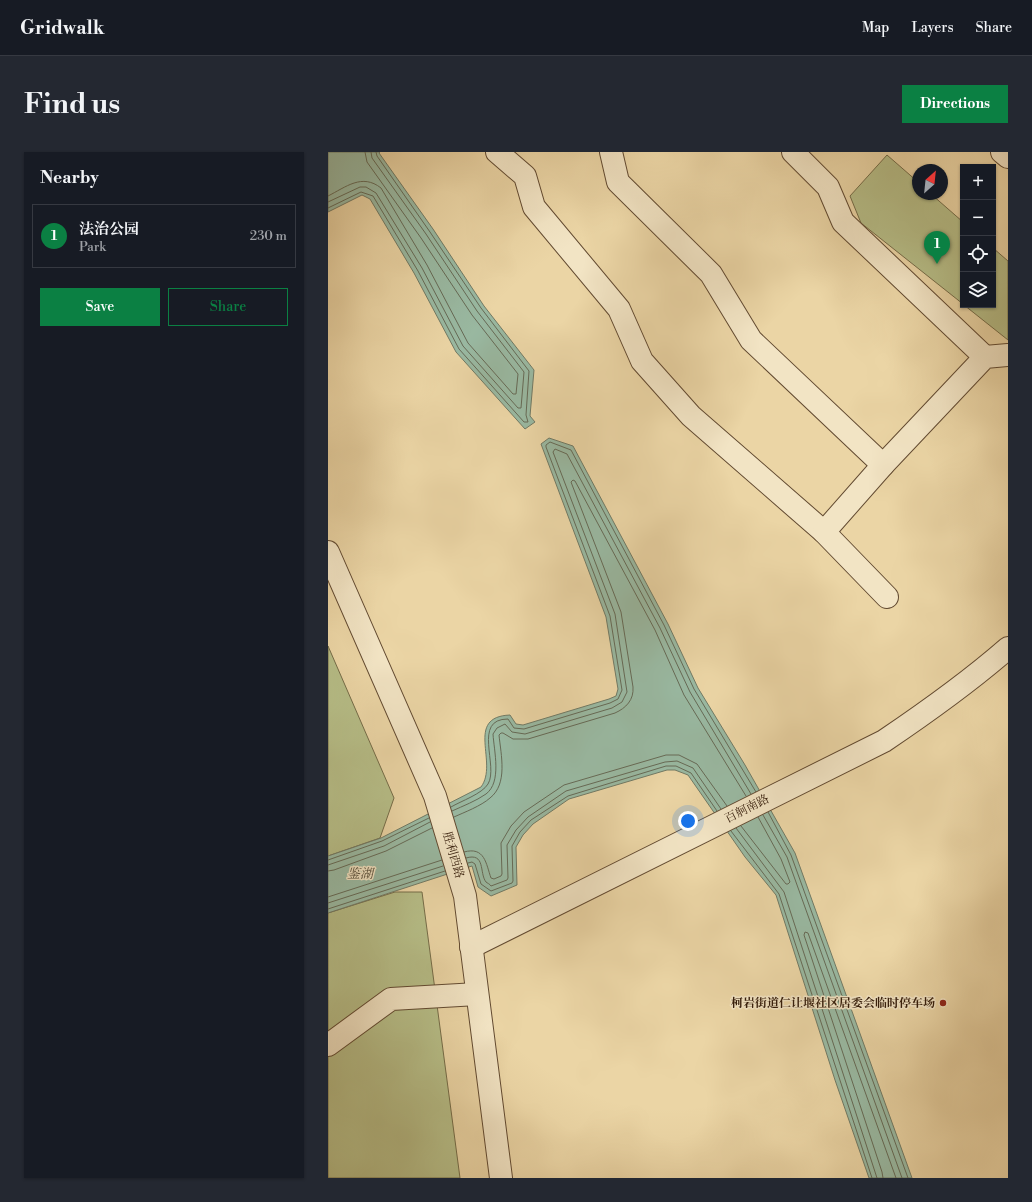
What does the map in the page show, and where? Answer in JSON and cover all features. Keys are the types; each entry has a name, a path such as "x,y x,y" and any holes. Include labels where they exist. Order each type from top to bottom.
{"street":[{"path":"497,152 525,176 534,208 619,309 642,361 691,416 824,532 887,597"},
{"path":"611,152 618,182 711,274 751,340 883,465"},
{"path":"793,152 828,187 843,222 985,358"},
{"path":"1002,152 1008,158"},
{"path":"824,532 883,465 985,358 1008,356"},
{"name":"胜利西路","path":"328,552 435,796 465,896 501,1178"},
{"name":"百舸南路","path":"471,947 884,741 973,678 1008,648"},
{"path":"328,1045 391,999 477,994"}],"shaded area":[{"path":"887,155 912,177 912,200 938,200 960,219 960,302 861,223 850,196"},
{"path":"996,251 1008,261 1008,340 968,308 996,308"},
{"path":"328,646 394,798 380,838 328,856"},
{"path":"395,892 422,892 460,1178 328,1178 328,913"}],"water":[{"path":"328,152 380,152 379,153 433,229 484,306 534,370 530,416 535,422 525,429 456,352 414,273 370,199 362,195 328,212"},
{"name":"鉴湖","path":"549,438 573,446 668,624 698,688 745,765 795,853 912,1178 869,1178 835,1080 776,895 745,857 688,775 675,770 667,770 569,799 533,824 523,835 516,847 517,885 491,896 478,887 472,866 328,913 328,856 381,838 481,787 486,777 487,766 485,732 489,724 496,718 510,715 516,724 523,725 616,696 618,689 606,617 541,444"}],"place":[{"name":"法治公园","path":"937,264"},
{"name":"柯岩街道仁让堰社区居委会临时停车场","path":"943,1003"}]}
